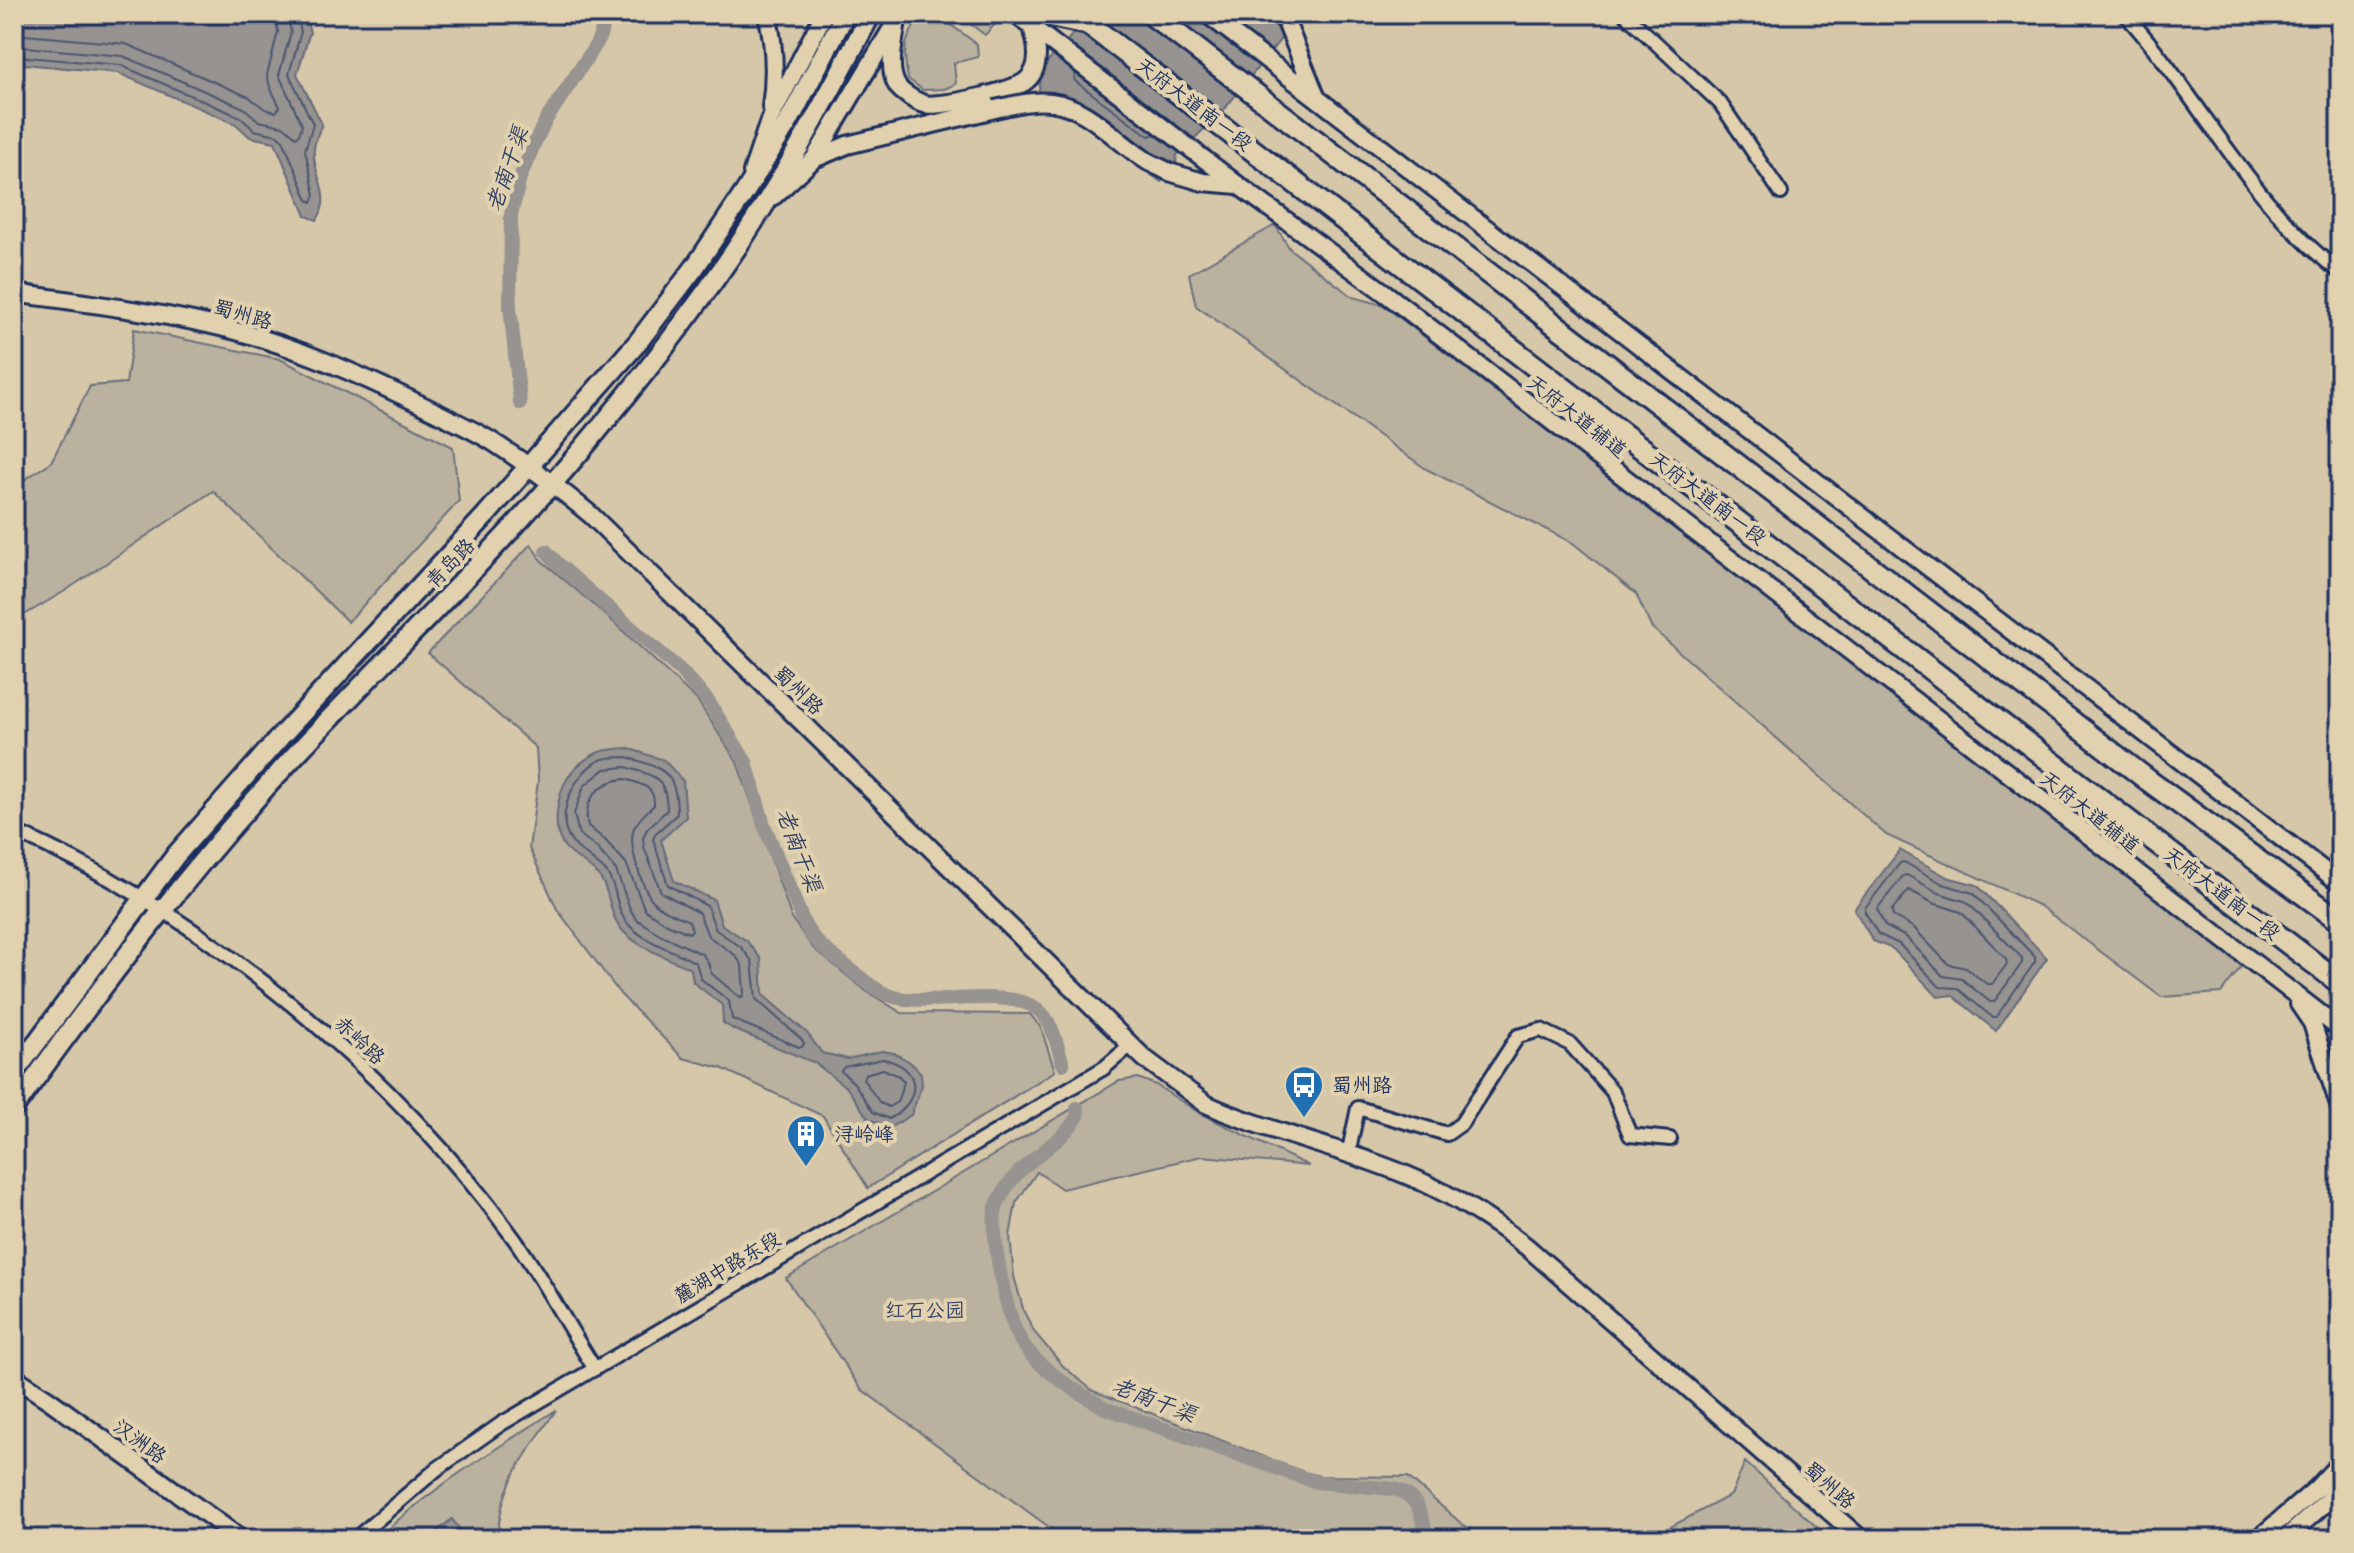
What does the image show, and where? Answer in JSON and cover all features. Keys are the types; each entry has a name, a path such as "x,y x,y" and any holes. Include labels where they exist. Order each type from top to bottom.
{"highway":[{"path":"1151,14 2149,781 2340,921"},
{"name":"天府大道南一段","path":"1068,17 1093,27 2340,983"}],"main road":[{"name":"青岛路","path":"14,1073 176,855 638,342 695,267 745,192 789,121 845,14"},
{"name":"青岛路","path":"14,1108 163,910 244,812 553,484 656,357 765,205 810,129 871,14"}],"street":[{"path":"767,14 775,61 769,121"},
{"path":"745,192 769,121 824,14"},
{"name":"天府大道辅道","path":"1015,14 1032,21 1050,40 1238,185 1385,293 2340,1029"},
{"path":"1207,14 2340,883"},
{"path":"1625,14 1720,103 1781,193"},
{"path":"2125,14 2259,189 2311,250 2340,272"},
{"path":"765,205 814,159 898,16"},
{"path":"898,16 892,70 898,86 923,104 940,104 1013,89 1028,80 1035,65 1038,48 1032,21 1068,17"},
{"path":"1283,18 1317,98"},
{"path":"814,159 847,145 995,109 1048,102 1081,112 1147,161 1169,172 1203,182 1238,185"},
{"name":"蜀州路","path":"14,293 209,324 296,350 403,396 492,441 591,515 1144,1058 1206,1104 1255,1124 1393,1169 1439,1190 1499,1226 1527,1247 1861,1539"},
{"name":"赤岭路","path":"14,831 163,910 326,1034 381,1086 447,1156 516,1241 595,1369"},
{"path":"2289,990 2312,1023 2340,1108"},
{"path":"1348,1155 1358,1108 1447,1134 1461,1124 1518,1036 1541,1030 1570,1044 1613,1092 1630,1135 1670,1139"},
{"name":"麓湖中路东段","path":"355,1539 396,1502 470,1444 1104,1068 1131,1045"},
{"name":"汉洲路","path":"14,1377 241,1539"},
{"path":"2258,1539 2317,1488 2340,1463"},
{"path":"2285,1539 2340,1486"}],"green space":[{"path":"922,14 936,14 977,44 978,57 954,63 956,84 944,89 923,90 908,79 906,45"},
{"path":"957,14 990,14 999,20 985,35"},
{"path":"1275,225 1290,249 1353,297 1383,305 2244,963 2221,993 2161,997 2040,906 1886,835 1651,627 1636,594 1573,543 1426,469 1196,306 1189,274"},
{"path":"134,329 280,359 453,447 459,501 348,622 213,491 65,591 14,621 14,487 51,462 90,386 126,383"},
{"path":"531,544 541,560 697,700 737,762 792,919 813,948 866,991 902,1013 1030,1014 1041,1028 1055,1071 868,1188 823,1116 721,1068 683,1058 621,995 557,909 529,848 538,781 536,748 428,653"},
{"name":"红石公园","path":"1138,1078 1156,1085 1201,1114 1309,1166 1202,1156 1062,1189 1037,1172 1016,1203 1010,1236 1014,1276 1024,1312 1035,1333 1063,1366 1093,1391 1304,1472 1320,1476 1408,1477 1463,1525 1489,1539 1057,1539 1057,1533 861,1389 786,1278 1119,1081"},
{"path":"556,1410 509,1485 503,1501 498,1539 377,1539 441,1486"},
{"path":"1745,1462 1830,1539 1630,1539 1659,1533 1731,1495"}],"water":[{"path":"14,14 304,14 310,32 297,74 322,124 314,149 323,192 322,210 317,220 306,216 275,142 250,137 236,124 118,73 14,63"},
{"path":"1078,14 1301,14 1222,112 1177,155 1176,164 1161,182 1039,92 1042,72 1072,34"},
{"path":"627,748 664,760 683,781 686,817 661,840 674,881 714,900 722,925 747,941 761,959 763,995 807,1033 822,1053 848,1059 882,1051 894,1053 910,1062 921,1073 922,1085 911,1115 889,1128 868,1118 847,1088 815,1063 723,1023 722,1005 693,982 691,969 646,948 622,930 601,879 560,839 557,811 561,792 574,769 597,753"},
{"path":"1900,850 1947,877 1977,885 2047,958 1996,1031 1952,995 1938,997 1893,949 1873,941 1854,909"},
{"path":"452,1519 467,1539 428,1539"}],"waterway":[{"name":"老南干渠","path":"520,403 510,307 511,215 520,178 535,142 597,43 608,14"},
{"name":"老南干渠","path":"546,551 680,670 708,701 746,762 764,825 803,921 821,946 867,982 891,996 925,1000 987,998 1023,1002 1037,1009 1047,1020 1063,1064"},
{"name":"老南干渠","path":"1077,1108 1078,1116 1070,1127 1021,1170 996,1206 996,1242 1006,1299 1017,1332 1030,1354 1061,1380 1105,1408 1316,1482 1403,1492 1418,1508 1428,1539"}],"place":[{"name":"蜀州路","path":"1304,1119"},
{"name":"浔岭峰","path":"806,1168"}]}
